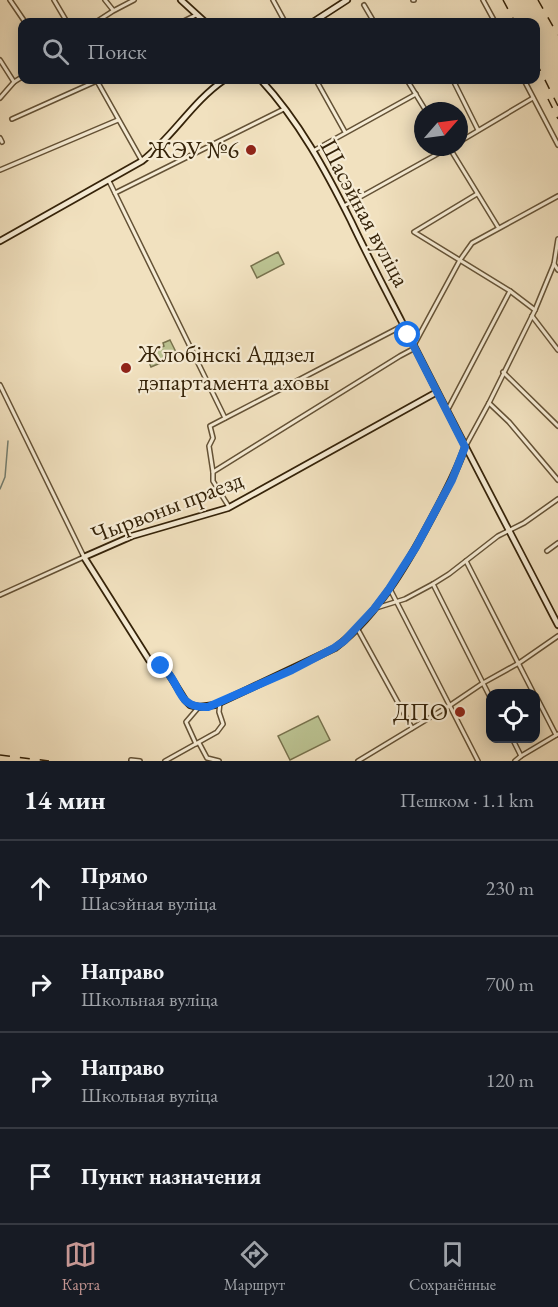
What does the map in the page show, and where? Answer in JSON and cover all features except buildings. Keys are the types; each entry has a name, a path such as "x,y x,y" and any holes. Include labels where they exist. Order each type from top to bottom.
{"street":[{"path":"10,0 22,18"},
{"path":"54,0 65,18"},
{"path":"105,0 113,11"},
{"path":"102,18 134,0"},
{"path":"273,0 283,18"},
{"path":"319,18 347,0"},
{"path":"483,0 493,18"},
{"path":"183,1 200,18"},
{"path":"364,5 372,18"},
{"path":"189,18 196,14"},
{"path":"0,60 14,82"},
{"path":"0,98 18,80"},
{"path":"12,119 88,84"},
{"path":"99,84 142,161"},
{"path":"0,241 142,161 171,134 202,97 219,84"},
{"name":"Шасэйная вуліца","path":"265,84 286,108 313,151 558,625"},
{"path":"318,84 345,132"},
{"path":"410,84 421,102"},
{"path":"455,84 478,130"},
{"path":"526,84 558,146"},
{"path":"313,151 416,94"},
{"path":"468,136 533,98"},
{"path":"115,193 286,108"},
{"path":"0,170 118,120"},
{"path":"343,207 433,156"},
{"path":"454,156 498,227"},
{"path":"109,181 225,418"},
{"path":"477,194 414,232 510,291 535,310"},
{"path":"213,472 415,347 460,260 472,243 558,196"},
{"path":"0,385 84,557 143,652 152,662 167,671 190,705 208,707 334,648 357,628 389,589 452,480 465,447 535,310 554,264 558,239"},
{"path":"554,264 558,270"},
{"path":"447,411 510,291"},
{"path":"532,316 558,350"},
{"path":"229,507 213,481 208,446 213,438 210,426 404,326"},
{"path":"504,372 558,426"},
{"name":"Чырвоны праезд","path":"0,595 132,536 229,507 437,392"},
{"path":"489,403 509,422 558,480"},
{"path":"374,609 405,599 433,584 498,536 524,523 558,499"},
{"path":"547,551 558,543"},
{"path":"466,561 532,689"},
{"path":"433,584 486,689"},
{"path":"389,589 478,761"},
{"path":"357,628 412,728"},
{"path":"358,761 519,663 558,636"},
{"path":"165,761 217,732 223,724 219,712 220,702"},
{"path":"515,761 557,734 540,703"},
{"path":"199,707 186,722 207,758 219,761"},
{"path":"514,743 521,756"},
{"path":"131,760 140,761"}],"green space":[{"path":"278,252 284,264 257,278 251,266"},
{"path":"170,340 177,354 170,357 167,352 170,359 151,367 146,355 164,346 163,343"},
{"path":"318,716 330,740 290,760 278,736"}],"waterway":[{"path":"0,489 5,477 8,441"}],"railway":[{"path":"503,0 513,18"},
{"path":"538,0 558,35"},
{"path":"540,70 558,106"},
{"path":"548,99 558,119"},
{"path":"0,755 49,761"}],"place":[{"name":"ЖЭУ №6","path":"251,150"},
{"name":"Жлобінскі Аддзел дэпартамента аховы","path":"126,368"},
{"name":"ДПО","path":"460,712"}],"route":[{"path":"161,666 170,674 190,705 208,707 215,705 334,648 357,628 389,589 428,525 452,480 465,447 408,335"}]}
